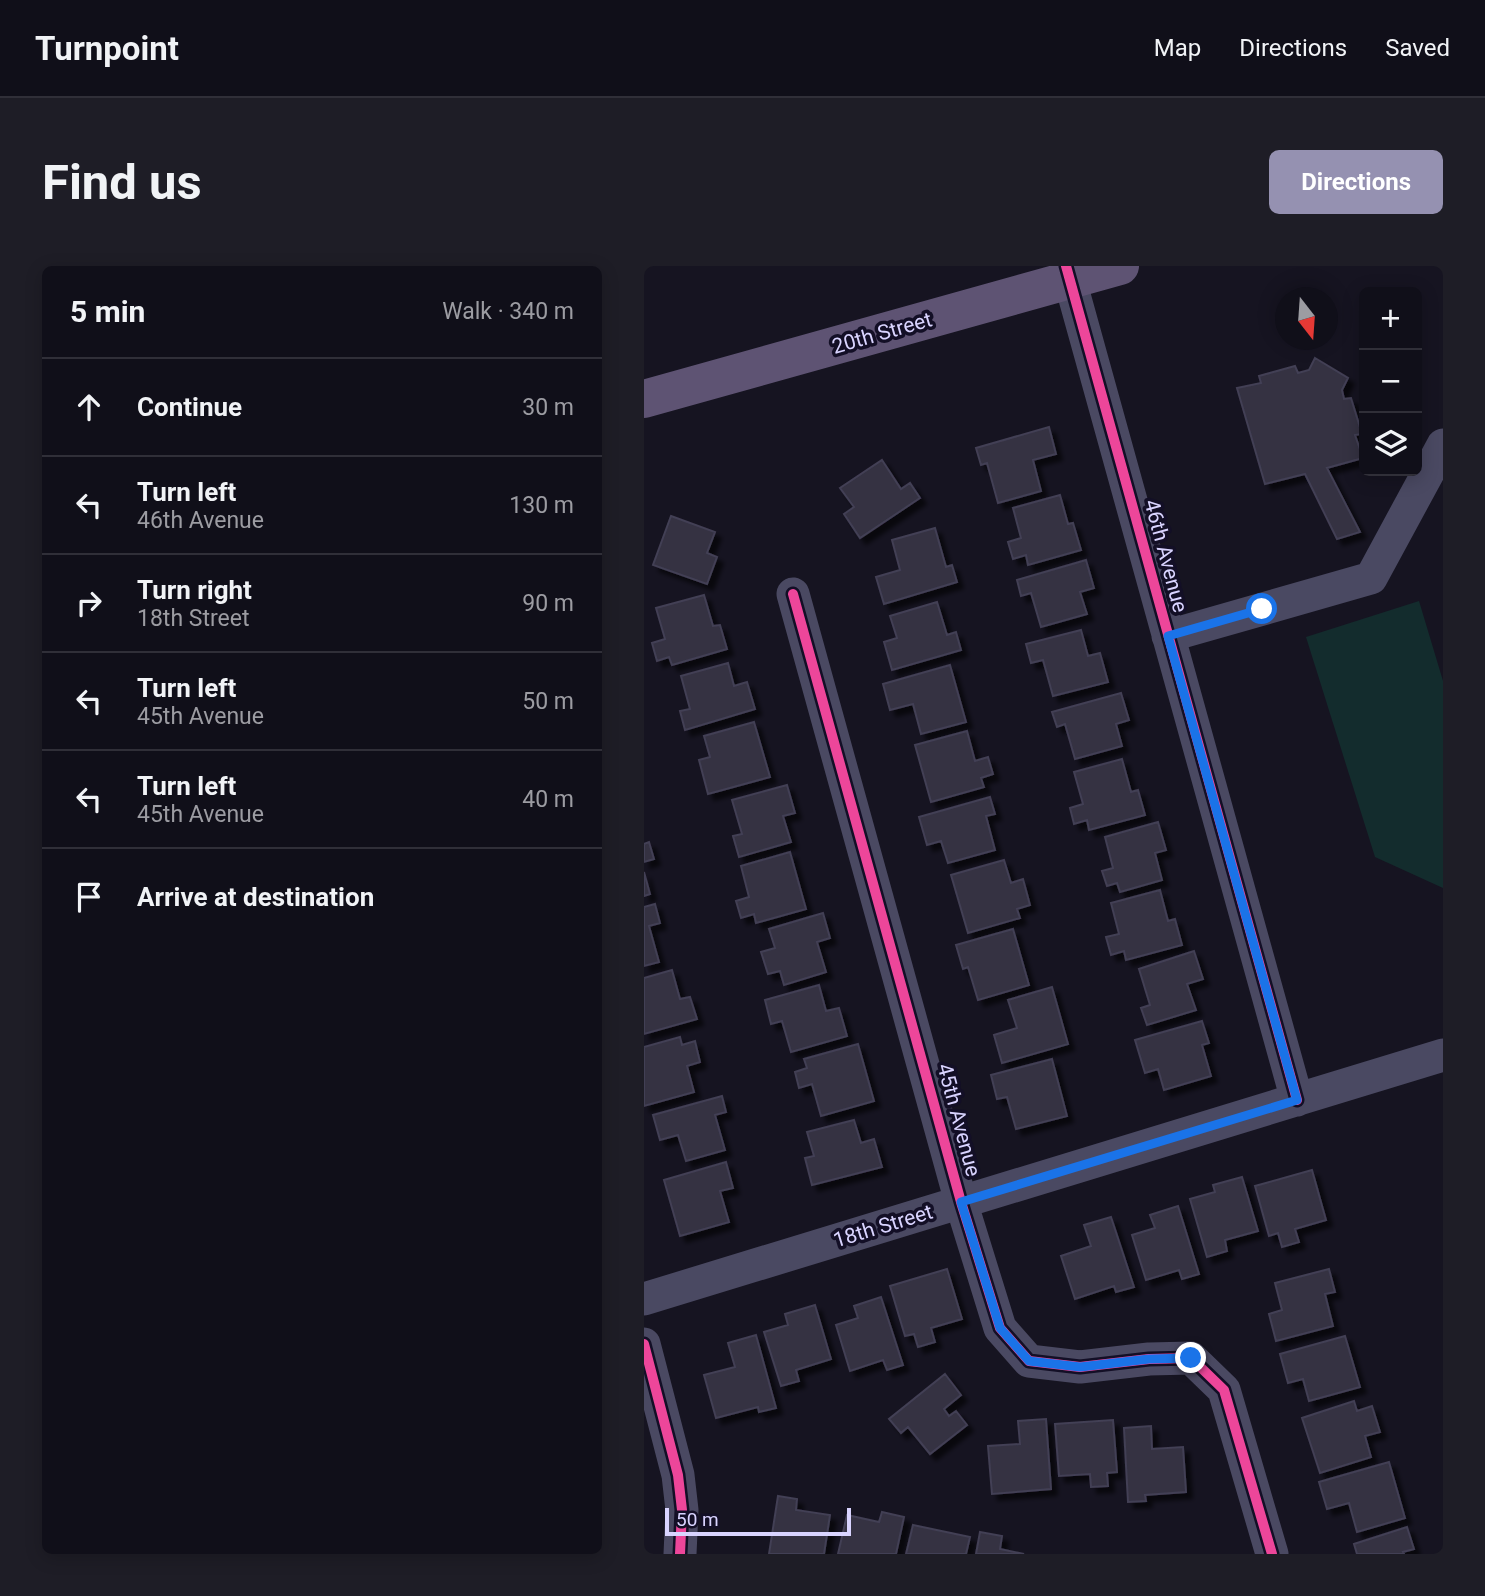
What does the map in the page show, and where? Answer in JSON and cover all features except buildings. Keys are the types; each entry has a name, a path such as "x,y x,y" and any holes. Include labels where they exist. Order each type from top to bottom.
{"main road":[{"name":"20th Street","path":"644,399 1068,273 1120,266"}],"street":[{"name":"46th Avenue","path":"1068,273 1297,1100"},
{"path":"1168,636 1371,578 1443,445"},
{"name":"45th Avenue","path":"793,594 961,1202 1000,1328 1029,1361 1080,1367 1149,1359 1191,1358 1224,1390 1272,1554"},
{"name":"18th Street","path":"644,1299 1443,1055"},
{"path":"644,1344 678,1475 682,1510 680,1554"}],"green space":[{"path":"1419,601 1443,681 1443,888 1375,857 1306,637"}],"cycle path":[{"path":"1066,266 1297,1100"},
{"path":"793,594 961,1202 1000,1328 1029,1361 1080,1367 1149,1359 1191,1358 1224,1390 1272,1554"},
{"path":"644,1344 678,1475 682,1510 680,1554"}],"route":[{"path":"1191,1358 1149,1359 1080,1367 1029,1361 1000,1328 961,1202 1297,1100 1168,636 1262,609"}]}
